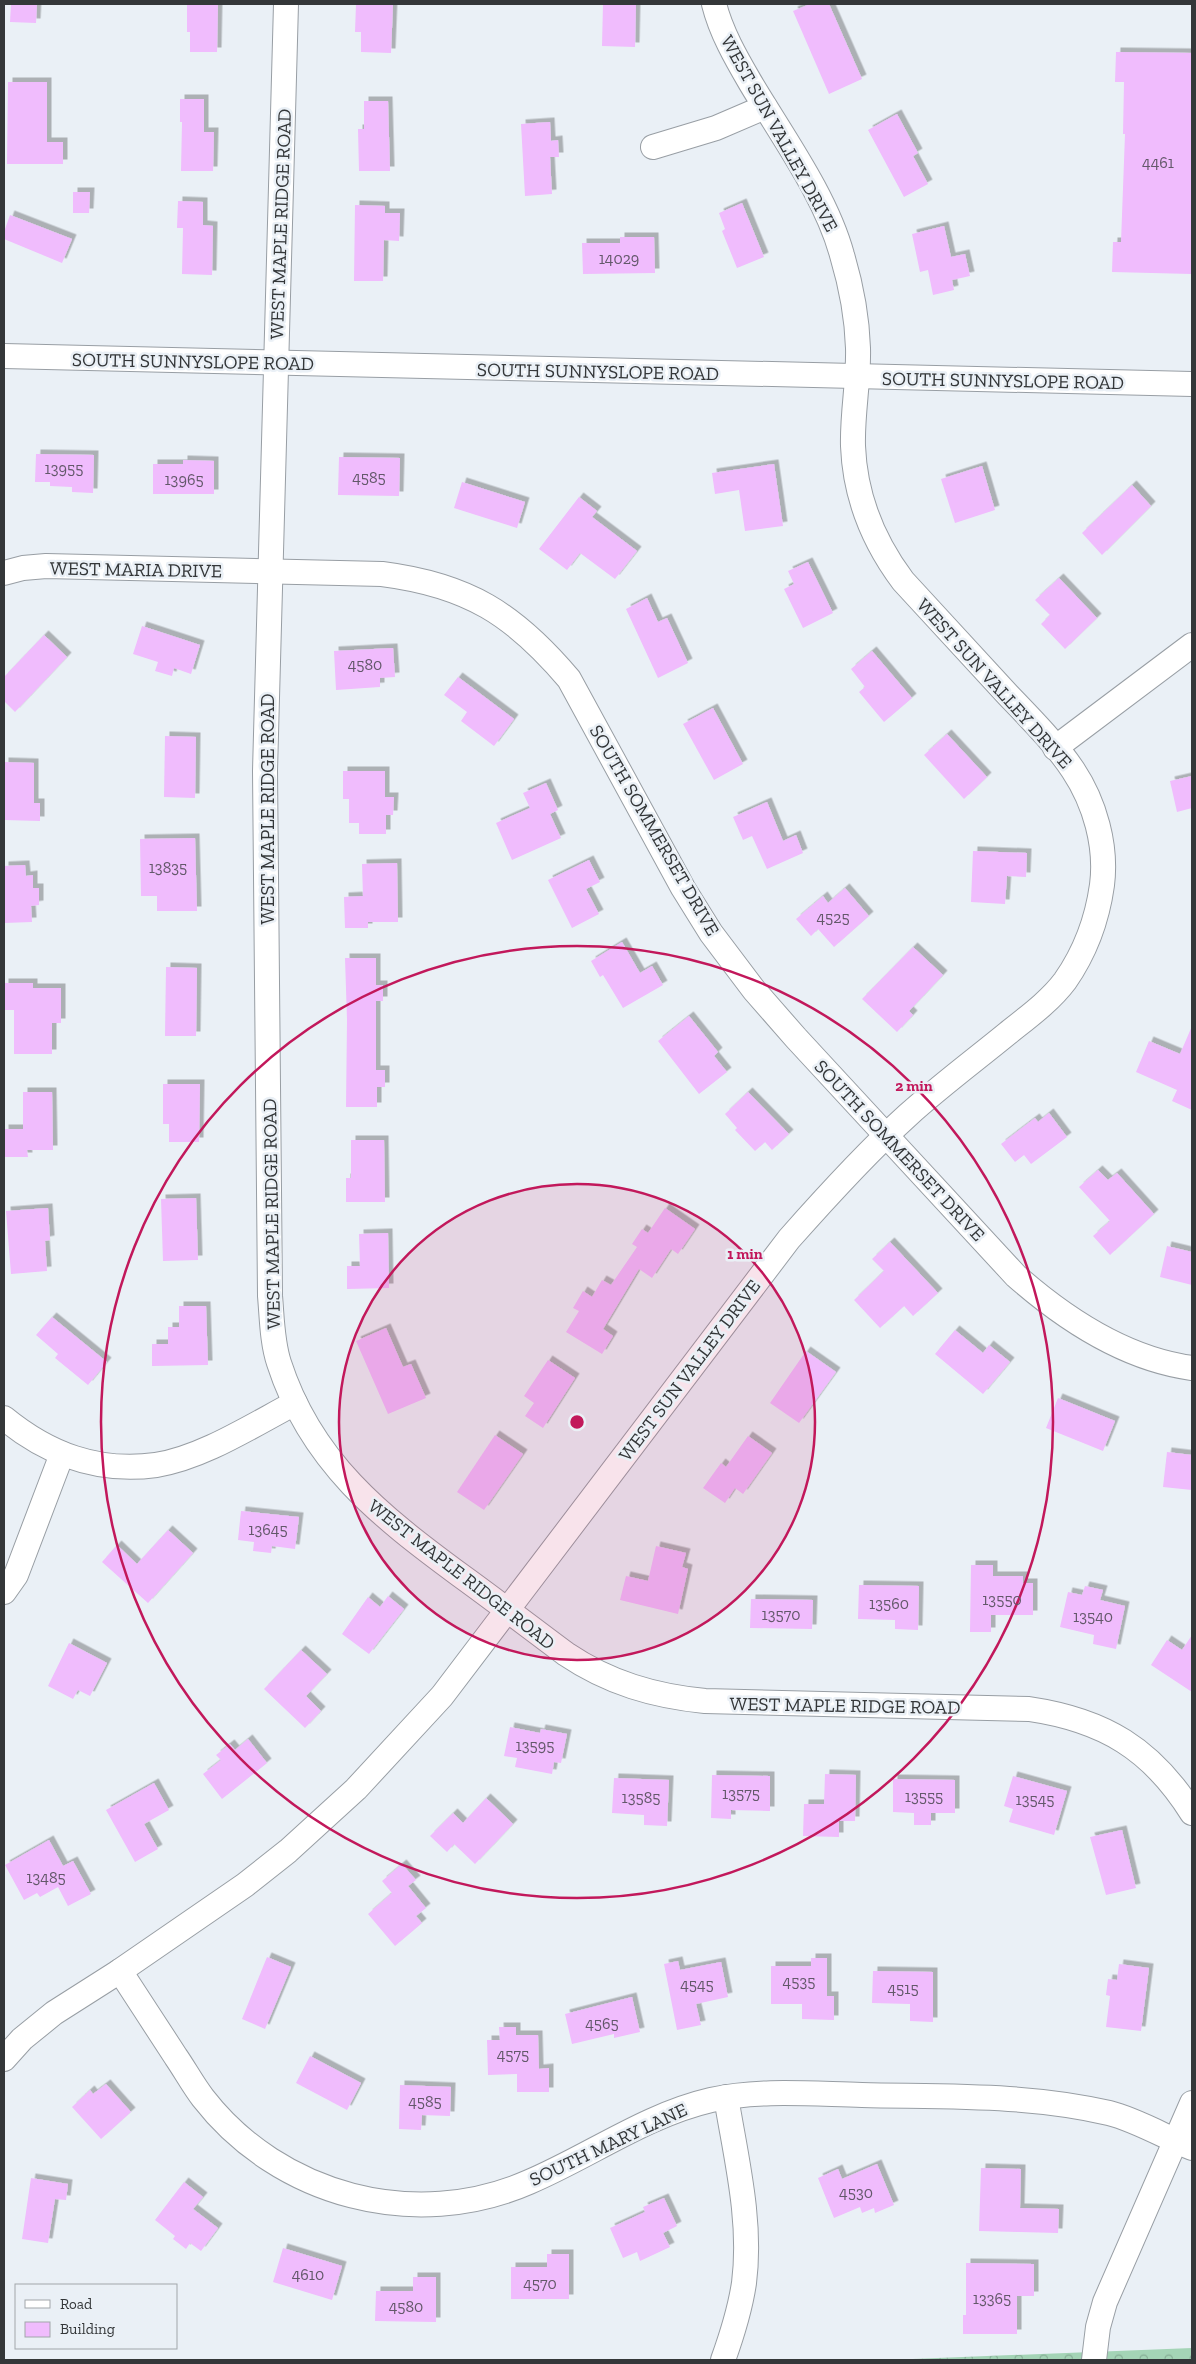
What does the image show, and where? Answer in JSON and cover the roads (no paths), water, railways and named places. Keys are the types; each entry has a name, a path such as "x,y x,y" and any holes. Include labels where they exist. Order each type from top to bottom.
{"street":[{"name":"WEST MAPLE RIDGE ROAD","path":"286,4 265,771 270,1296 273,1338 279,1363 295,1403 320,1446 357,1491 417,1543 585,1667 640,1690 677,1698 705,1701 1030,1709 1058,1714 1116,1736 1146,1756 1176,1787 1192,1813"},
{"name":"WEST SUN VALLEY DRIVE","path":"4,2058 22,2039 54,2013 120,1971 244,1885 288,1851 356,1789 442,1696 789,1239 887,1136 947,1082 1044,1004 1064,982 1082,954 1092,933 1099,907 1104,873 1100,835 1093,811 1082,786 1055,748 903,581 888,561 866,517 856,479 853,445 857,377 856,317 836,235 826,211 736,58 714,4"},
{"path":"653,148 716,128 764,107"},
{"name":"SOUTH SUNNYSLOPE ROAD","path":"4,356 1192,384"},
{"name":"WEST MARIA DRIVE","path":"4,573 23,568 46,566 270,572"},
{"name":"SOUTH SOMMERSET DRIVE","path":"270,572 382,574 415,578 470,597 511,620 544,650 569,679 683,888 711,933 754,990 1016,1276 1042,1299 1074,1322 1110,1341 1143,1355 1192,1368"},
{"path":"1055,748 1192,645"},
{"path":"4,1418 25,1435 44,1446 82,1461 118,1466 156,1465 192,1454 295,1403"},
{"path":"4,1592 16,1574 62,1454"},
{"name":"SOUTH MARY LANE","path":"120,1971 202,2097 254,2149 298,2176 357,2198 395,2204 421,2205 478,2199 531,2181 664,2114 726,2097 768,2094 1007,2099 1061,2102 1114,2114 1184,2145"},
{"path":"723,2360 739,2312 746,2253 744,2207 726,2097"},
{"path":"1094,2360 1098,2327 1105,2302 1184,2145 1192,2103"}]}
